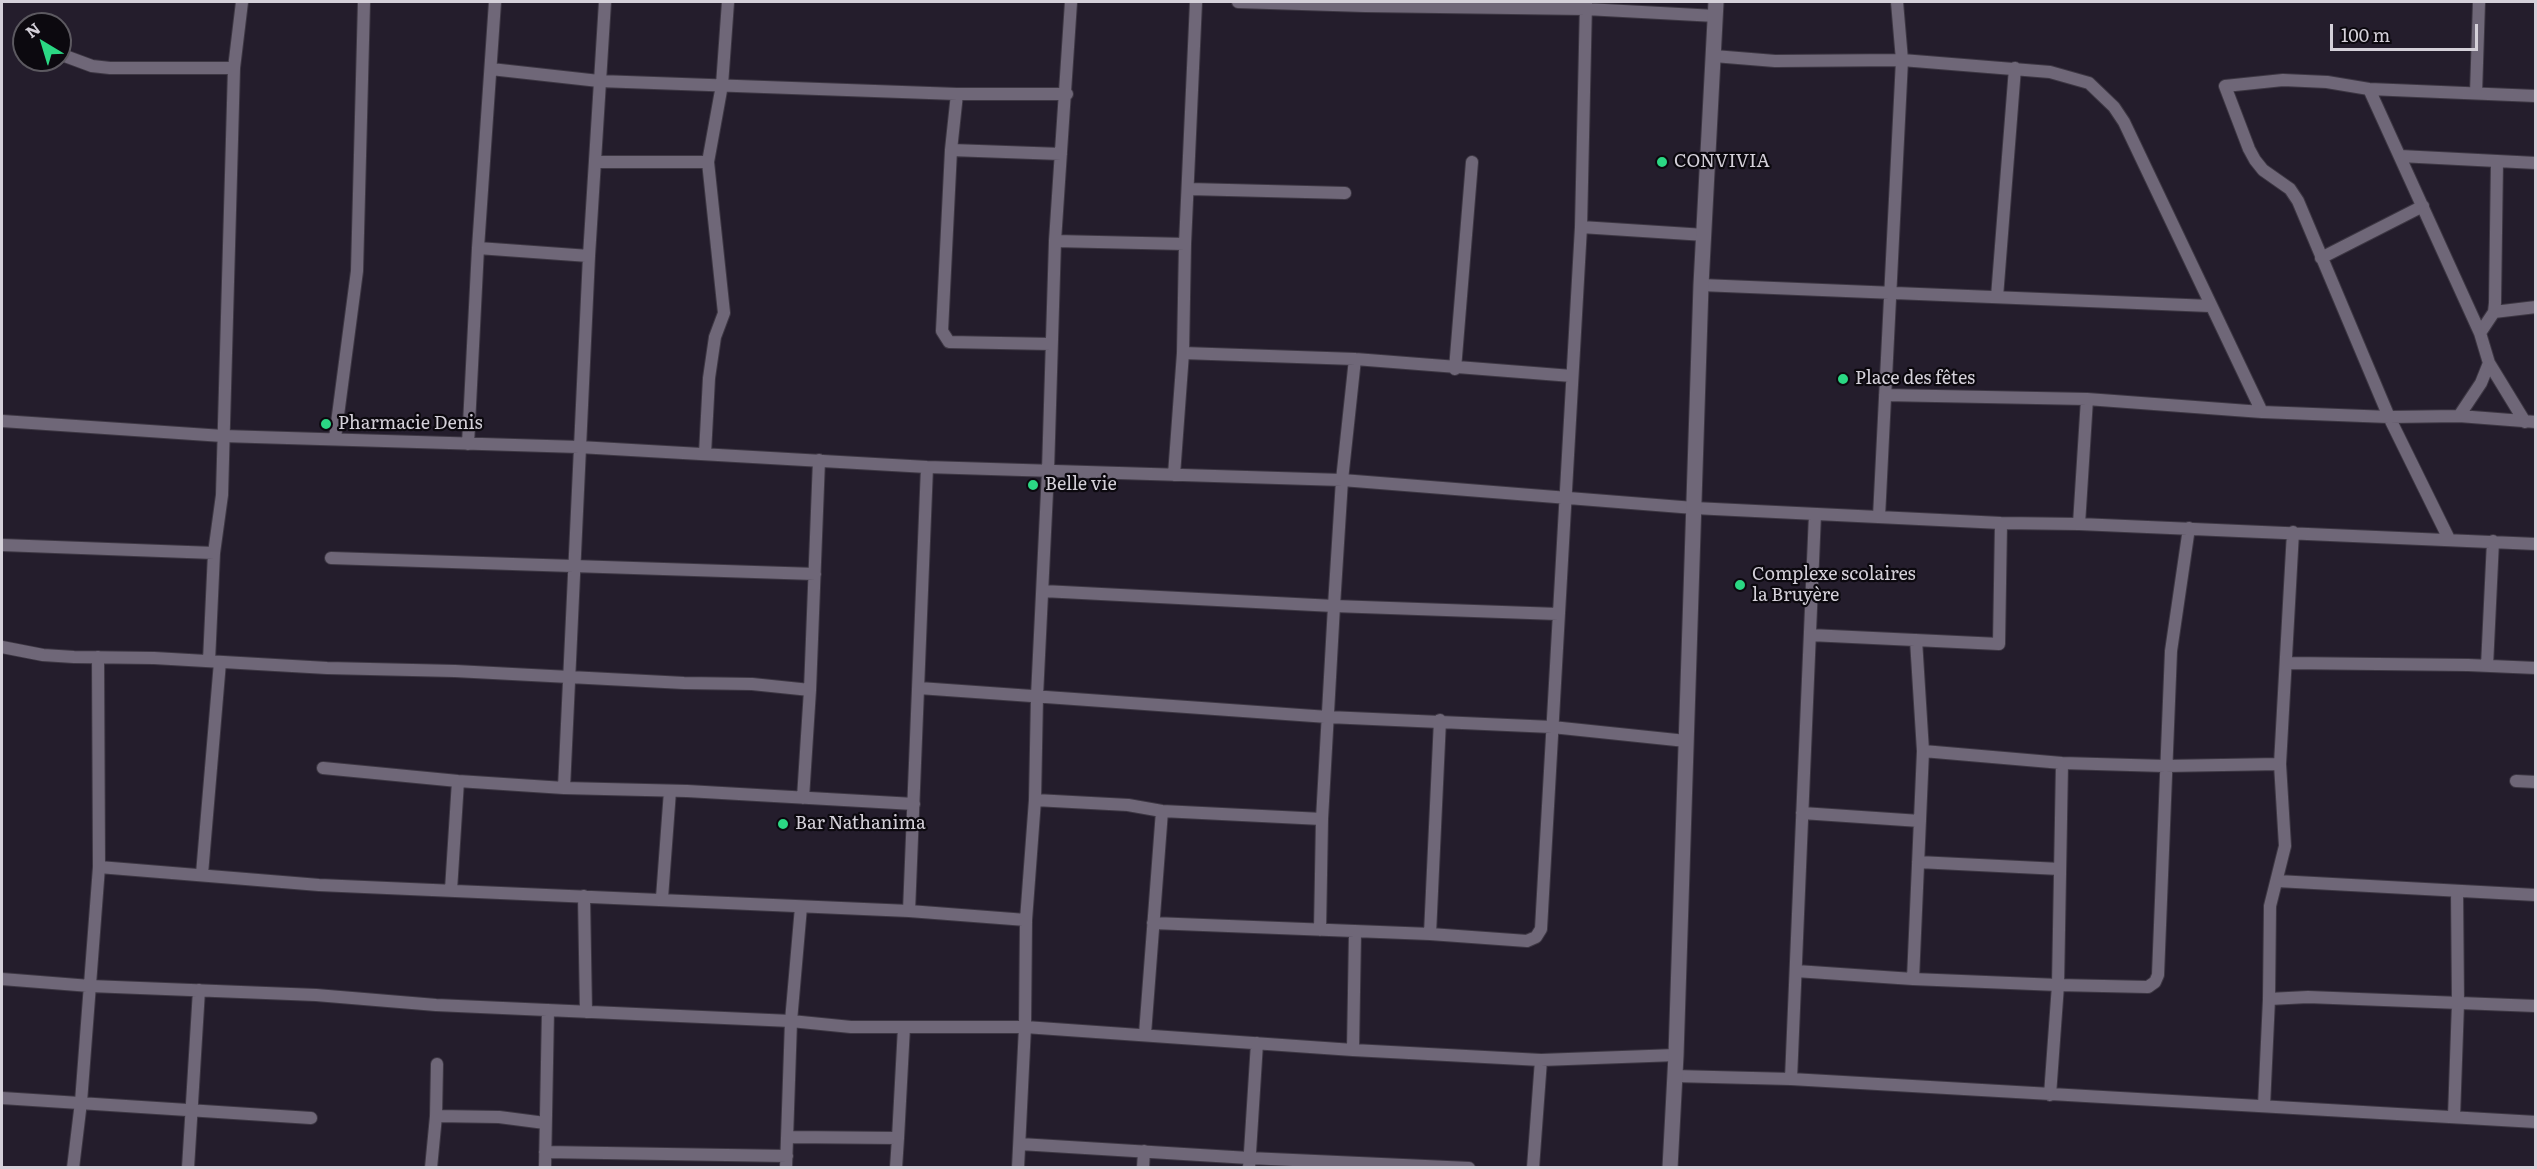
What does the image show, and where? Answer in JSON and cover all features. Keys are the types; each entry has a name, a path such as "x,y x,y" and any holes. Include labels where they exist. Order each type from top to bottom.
{"street":[{"path":"202,874 215,661 214,553 222,495 234,68 242,2"},
{"path":"335,438 357,271 364,2"},
{"path":"468,444 478,248 495,2"},
{"path":"564,788 598,81 605,2"},
{"path":"705,454 712,357 715,337 724,313 708,162 722,86 728,2"},
{"path":"1018,1167 1025,1027 1026,920 1035,800 1055,241 1067,94 1071,2"},
{"path":"1174,475 1183,353 1185,244 1196,2"},
{"path":"1238,2 1586,5 1716,9 1701,285 1676,1055 1670,1167"},
{"path":"1879,517 1902,60 1897,2"},
{"path":"2476,93 2479,2"},
{"path":"1153,923 1355,933 1430,934 1527,942 1536,937 1541,929 1581,227 1586,5"},
{"path":"1714,56 1775,61 1902,60 2050,72 2089,83 2114,107 2124,122 2262,412"},
{"path":"72,57 92,66 110,68 234,68"},
{"path":"491,69 598,81 957,94 1067,94"},
{"path":"1997,297 2015,69"},
{"path":"2449,539 2389,417 2292,192 2263,170 2249,149 2225,86 2283,80 2327,82 2368,89 2535,96"},
{"path":"2368,89 2480,333 2489,363 2530,422"},
{"path":"957,94 951,150 942,331 949,342 1051,344"},
{"path":"951,150 1061,154"},
{"path":"2400,156 2535,163"},
{"path":"2480,333 2494,312 2497,161"},
{"path":"595,162 708,162"},
{"path":"1455,369 1472,162"},
{"path":"1189,189 1345,193"},
{"path":"2321,258 2423,206"},
{"path":"1581,227 1705,235"},
{"path":"1055,241 1185,244"},
{"path":"478,248 589,256"},
{"path":"1701,285 2210,306"},
{"path":"2494,312 2535,307"},
{"path":"1183,353 1354,359 1455,369 1572,376"},
{"path":"1320,930 1322,819 1334,606 1342,480 1354,359"},
{"path":"2460,416 2481,383 2489,363"},
{"path":"1885,395 2087,399 2262,412 2389,417 2460,416 2530,422"},
{"path":"2079,524 2087,399"},
{"path":"2,421 223,436 579,447 927,467 1342,480 1694,508 2001,523 2293,532 2535,544"},
{"path":"803,798 810,690 819,460"},
{"path":"909,911 927,467"},
{"path":"1791,1079 1815,514"},
{"path":"1810,635 1999,644 2001,523"},
{"path":"1796,971 2058,985 2148,987 2155,982 2158,975 2171,651 2189,528"},
{"path":"2264,1107 2270,906 2285,846 2280,764 2293,532"},
{"path":"2487,666 2493,542"},
{"path":"2,544 214,553"},
{"path":"331,558 576,568 814,574"},
{"path":"1042,591 1334,606 1558,614"},
{"path":"1913,979 1923,752 1916,640"},
{"path":"2,647 43,655 752,684 810,690"},
{"path":"73,1167 81,1102 99,867 98,657"},
{"path":"2287,663 2535,668"},
{"path":"919,688 1328,717 1440,720 1552,727 1686,741"},
{"path":"1430,934 1440,720"},
{"path":"1923,752 2062,763 2165,766 2280,764"},
{"path":"2050,1095 2058,985 2062,763"},
{"path":"323,768 564,788 670,791 914,804"},
{"path":"450,890 458,781"},
{"path":"2516,781 2535,782"},
{"path":"662,898 670,791"},
{"path":"1035,800 1128,805 1162,811 1322,819"},
{"path":"1145,1034 1162,811"},
{"path":"1802,813 1920,821"},
{"path":"1918,862 2060,869"},
{"path":"99,867 319,885 662,898 909,911 1026,920"},
{"path":"2277,881 2535,895"},
{"path":"2454,1117 2458,1003 2457,891"},
{"path":"584,896 586,1012"},
{"path":"545,1152 786,1161 791,1021 801,907"},
{"path":"1353,1050 1355,933"},
{"path":"2,979 90,986 791,1021 851,1027 1025,1027 1353,1050 1541,1060 1676,1055"},
{"path":"188,1167 199,990"},
{"path":"2269,999 2308,997 2535,1005"},
{"path":"545,1167 548,1010"},
{"path":"896,1167 904,1027"},
{"path":"1249,1163 1257,1043"},
{"path":"1533,1167 1541,1060"},
{"path":"431,1167 436,1116 437,1064"},
{"path":"1674,1076 1791,1079 2535,1122"},
{"path":"2,1098 311,1118"},
{"path":"436,1116 499,1117 545,1123"},
{"path":"788,1137 898,1138"},
{"path":"1020,1144 1144,1150 1249,1163 1469,1167"},
{"path":"1143,1167 1144,1150"}],"place":[{"name":"CONVIVIA","path":"1662,162"},
{"name":"Place des fêtes","path":"1843,379"},
{"name":"Pharmacie Denis","path":"326,424"},
{"name":"Belle vie","path":"1033,485"},
{"name":"Complexe scolaires la Bruyère","path":"1740,585"},
{"name":"Bar Nathanima","path":"783,824"}]}
